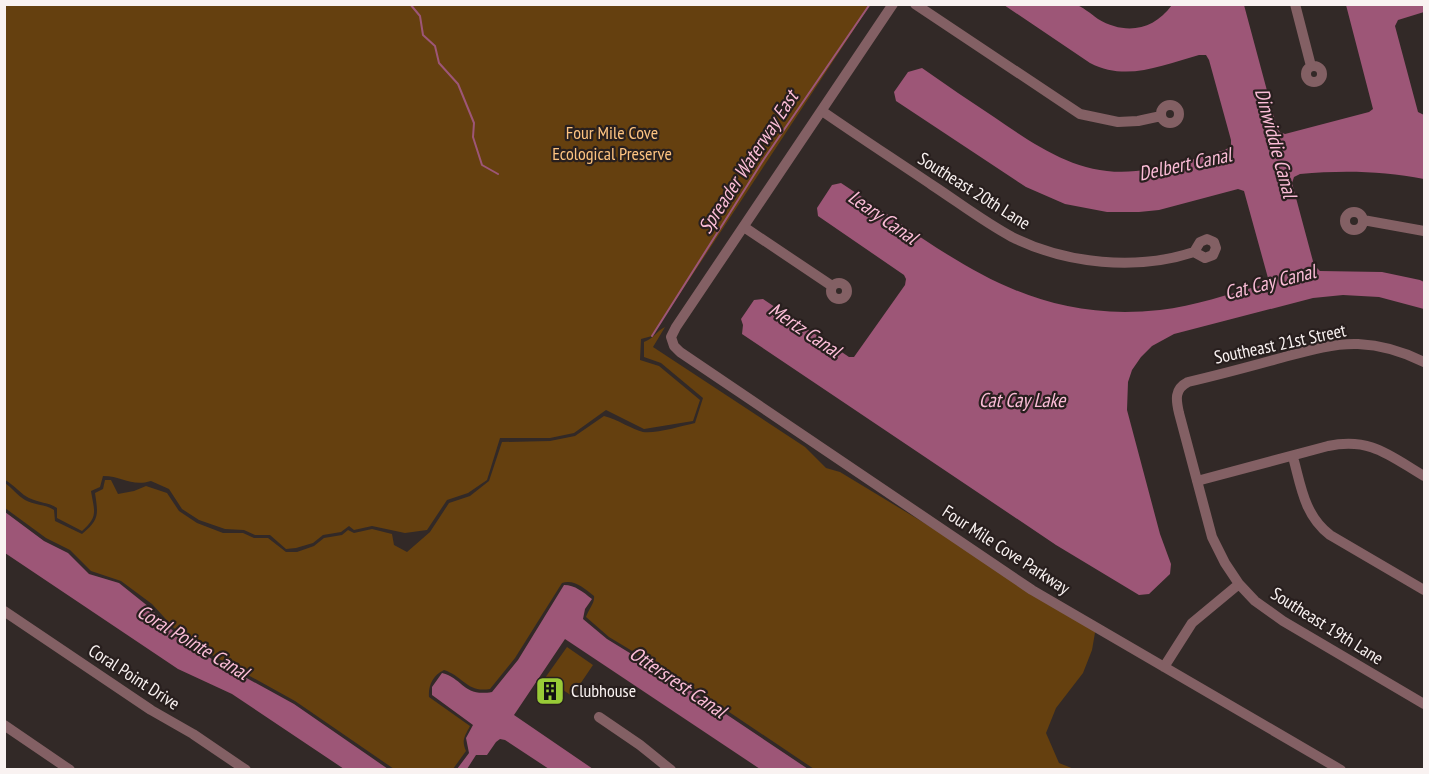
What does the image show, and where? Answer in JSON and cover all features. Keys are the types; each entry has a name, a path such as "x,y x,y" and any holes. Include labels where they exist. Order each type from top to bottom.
{"street":[{"path":"832,286 744,227 893,4"},
{"path":"915,4 1080,114 1118,123 1161,116"},
{"path":"1295,4 1311,66"},
{"name":"Southeast 20th Lane","path":"822,111 996,228 1031,245 1068,256 1106,262 1156,260 1194,252"},
{"path":"1363,219 1425,231"},
{"name":"Four Mile Cove Parkway","path":"744,227 674,330 671,337 673,344 680,352 1032,590 1335,768"},
{"name":"Southeast 21st Street","path":"1178,390 1188,382 1338,345 1361,344 1380,347 1425,362"},
{"name":"Southeast 19th Lane","path":"1178,390 1177,407 1217,549 1239,584 1255,601 1286,623 1425,704"},
{"path":"1197,481 1337,444 1361,444 1383,451 1425,476"},
{"path":"1293,457 1305,504 1318,525 1329,535 1425,590"},
{"path":"1164,667 1192,623 1239,584"},
{"name":"Coral Point Drive","path":"4,611 151,710 193,734 246,770"},
{"path":"599,717 640,745 670,770"},
{"path":"4,726 70,770"}],"green space":[{"name":"Four Mile Cove Ecological Preserve","path":"5,4 870,5 652,336 641,339 640,360 659,366 700,400 693,421 644,429 606,410 574,433 550,438 500,438 487,480 468,493 447,500 427,530 405,533 372,526 354,530 349,526 341,532 323,535 313,543 286,549 270,535 255,535 244,530 225,529 199,520 182,509 169,489 151,481 138,483 103,476 100,487 91,491 94,513 91,521 82,531 57,518 57,508 26,497 5,480"},
{"path":"665,327 653,347 805,447 826,468 840,472 1096,627 1092,650 1083,673 1056,708 1046,733 1059,763 1074,769 814,769 692,687 609,637 586,617 594,596 579,585 566,582 562,583 515,658 490,689 476,689 444,670 432,681 429,697 470,726 464,741 466,751 453,769 394,769 295,701 203,650 174,628 152,604 121,581 91,571 70,550 46,538 5,508 5,483 25,500 54,510 55,521 82,534 95,520 97,506 95,493 103,489 105,480 111,480 118,494 146,486 167,493 179,511 197,523 223,533 243,533 254,538 268,538 286,552 297,552 314,546 324,538 342,535 348,530 354,533 372,529 392,534 394,545 407,552 430,532 449,503 470,496 489,481 502,442 550,441 575,436 604,416 643,432 661,431 695,423 703,398 661,363 644,357 644,342"},
{"path":"567,647 593,665 572,696 545,678"}],"water":[{"path":"1074,4 1108,24 1138,28 1156,20 1172,5 1244,5 1277,128 1285,134 1373,109 1346,5 1424,5 1424,12 1398,20 1395,26 1418,112 1424,115 1424,179 1378,173 1332,172 1300,174 1294,177 1292,183 1314,265 1320,271 1382,272 1420,280 1424,282 1424,309 1379,297 1343,295 1313,298 1174,334 1152,346 1141,357 1132,370 1128,382 1127,410 1160,534 1171,564 1170,574 1149,594 1139,595 1056,545 742,334 741,319 754,300 763,299 849,357 854,357 905,285 904,275 818,216 817,208 832,185 841,183 916,234 989,278 1027,295 1068,306 1112,312 1160,310 1186,306 1267,282 1268,278 1244,191 1238,189 1159,210 1139,212 1107,212 1065,204 1026,187 896,101 894,92 908,72 922,68 1010,128 1060,158 1096,169 1116,172 1181,163 1225,150 1231,146 1206,55 1145,70 1104,69 1090,63 1004,5"},
{"path":"5,512 44,541 68,553 89,574 119,583 201,653 294,704 388,769 344,769 232,694 178,669 5,553"},
{"path":"564,585 582,591 592,599 585,609 583,619 607,639 690,690 808,769 760,769 565,639 514,715 593,769 549,769 500,739 487,755 476,755 467,769 457,769 469,753 466,738 473,725 432,695 432,687 442,673 455,679 469,690 482,693 492,692 518,660"}],"waterway":[{"path":"410,4 420,16 423,35 435,46 439,63 458,84 474,123 473,137 482,165 498,174"},
{"name":"Spreader Waterway East","path":"652,336 764,159 870,4"}],"place":[{"name":"Clubhouse","path":"550,691"}],"water label":[{"name":"Dinwiddie Canal","path":"1276,143"},
{"name":"Delbert Canal","path":"1185,164"},
{"name":"Leary Canal","path":"883,217"},
{"name":"Cat Cay Canal","path":"1270,282"},
{"name":"Mertz Canal","path":"805,330"},
{"name":"Cat Cay Lake","path":"1022,400"},
{"name":"Coral Pointe Canal","path":"193,642"},
{"name":"Ottersrest Canal","path":"678,682"}]}
